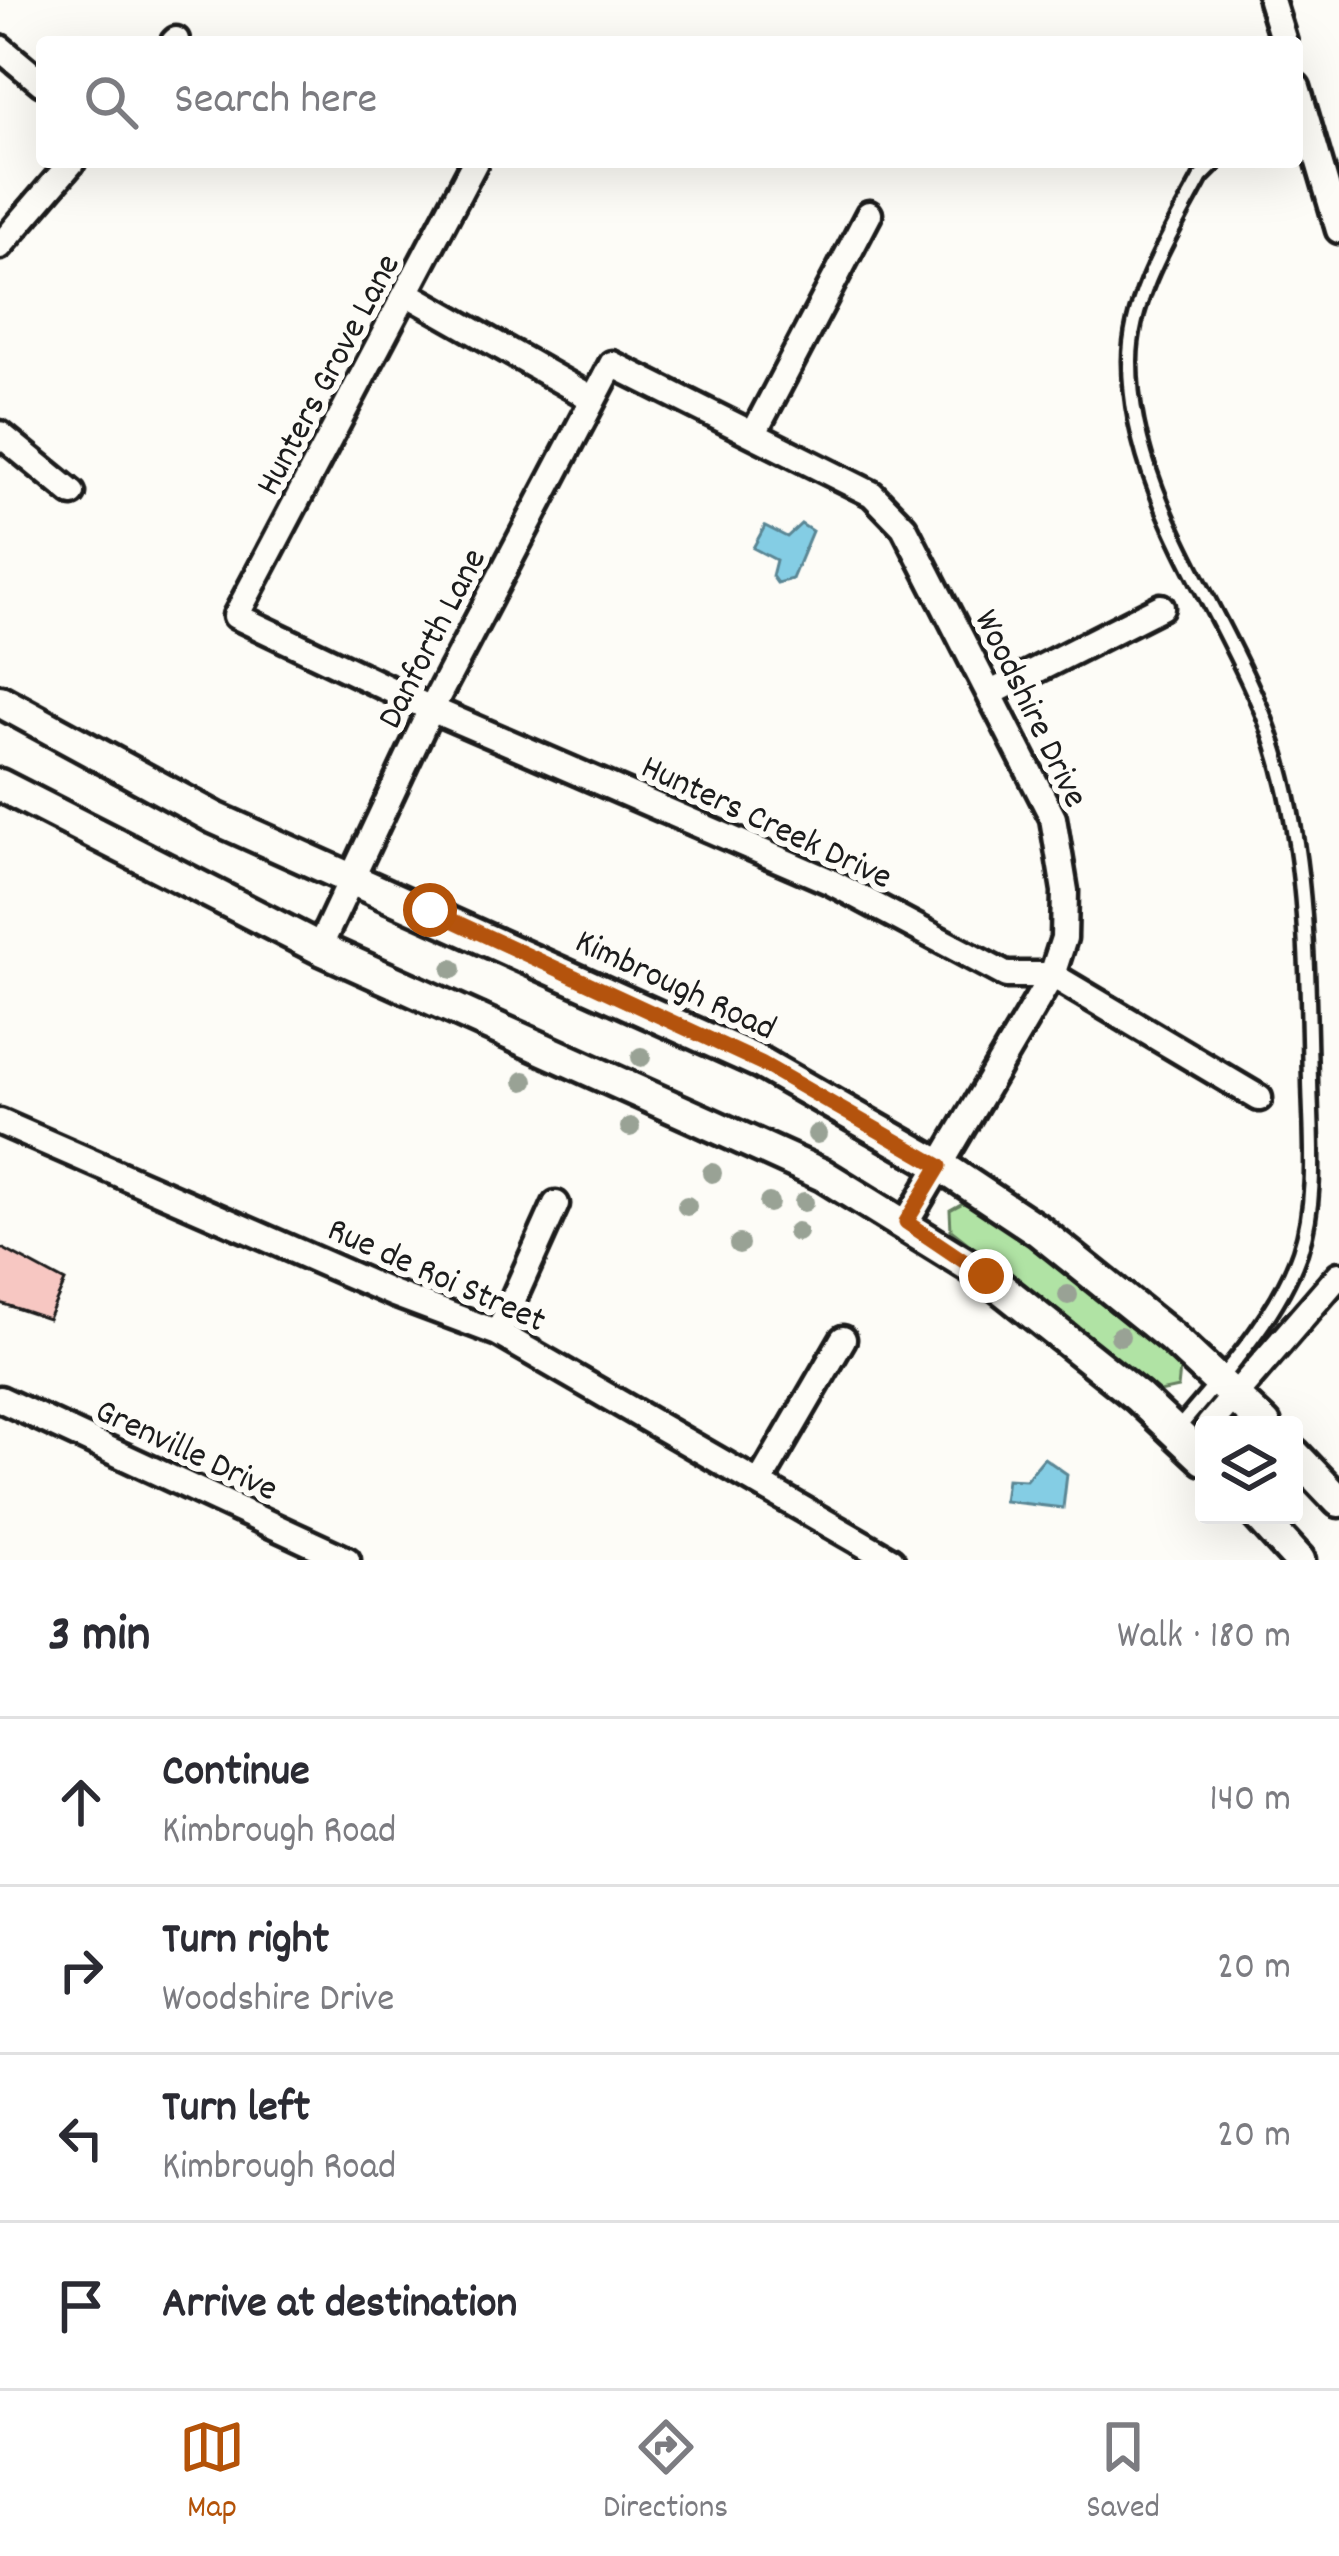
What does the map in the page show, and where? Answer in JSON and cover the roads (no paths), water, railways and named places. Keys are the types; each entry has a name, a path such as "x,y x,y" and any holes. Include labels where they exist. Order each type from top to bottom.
{"street":[{"path":"1271,0 1282,36"},
{"path":"0,48 36,78"},
{"path":"1303,127 1339,230"},
{"path":"0,246 67,168"},
{"name":"Hunters Grove Lane","path":"236,616 472,168"},
{"path":"755,431 869,214"},
{"path":"408,294 593,399"},
{"name":"Woodshire Drive","path":"612,364 755,431 872,494 904,527 1054,818 1065,915 1064,938 1052,975 906,1222"},
{"name":"Danforth Lane","path":"320,948 348,878 431,709 612,364"},
{"path":"0,434 72,493"},
{"path":"991,693 1161,607"},
{"name":"Hunters Creek Drive","path":"236,616 431,709 829,881 1006,975 1052,975 1259,1099"},
{"name":"Kimbrough Road","path":"0,701 215,818 430,910 761,1063 940,1166 1040,1231 1256,1416"},
{"path":"0,785 320,948 823,1175 906,1222 986,1276 1195,1436"},
{"name":"Rue de Roi Street","path":"0,1122 394,1294 498,1333 760,1480 891,1560"},
{"path":"498,1333 556,1204"},
{"path":"1210,1416 1227,1388 1339,1275"},
{"path":"760,1480 843,1340"},
{"name":"Grenville Drive","path":"0,1399 347,1560"},
{"path":"1303,1463 1339,1501"},
{"path":"1266,1524 1299,1560"}],"lane":[{"path":"1210,168 1201,177 1144,295 1130,356 1133,419 1155,491 1264,717 1288,797 1303,921 1312,1160 1300,1252 1227,1388"}],"water":[{"path":"801,524 812,531 792,579 777,583 772,576 776,560 753,548 765,526 787,537"},
{"path":"1044,1458 1067,1474 1063,1508 1004,1501 1007,1479 1026,1480"}]}
